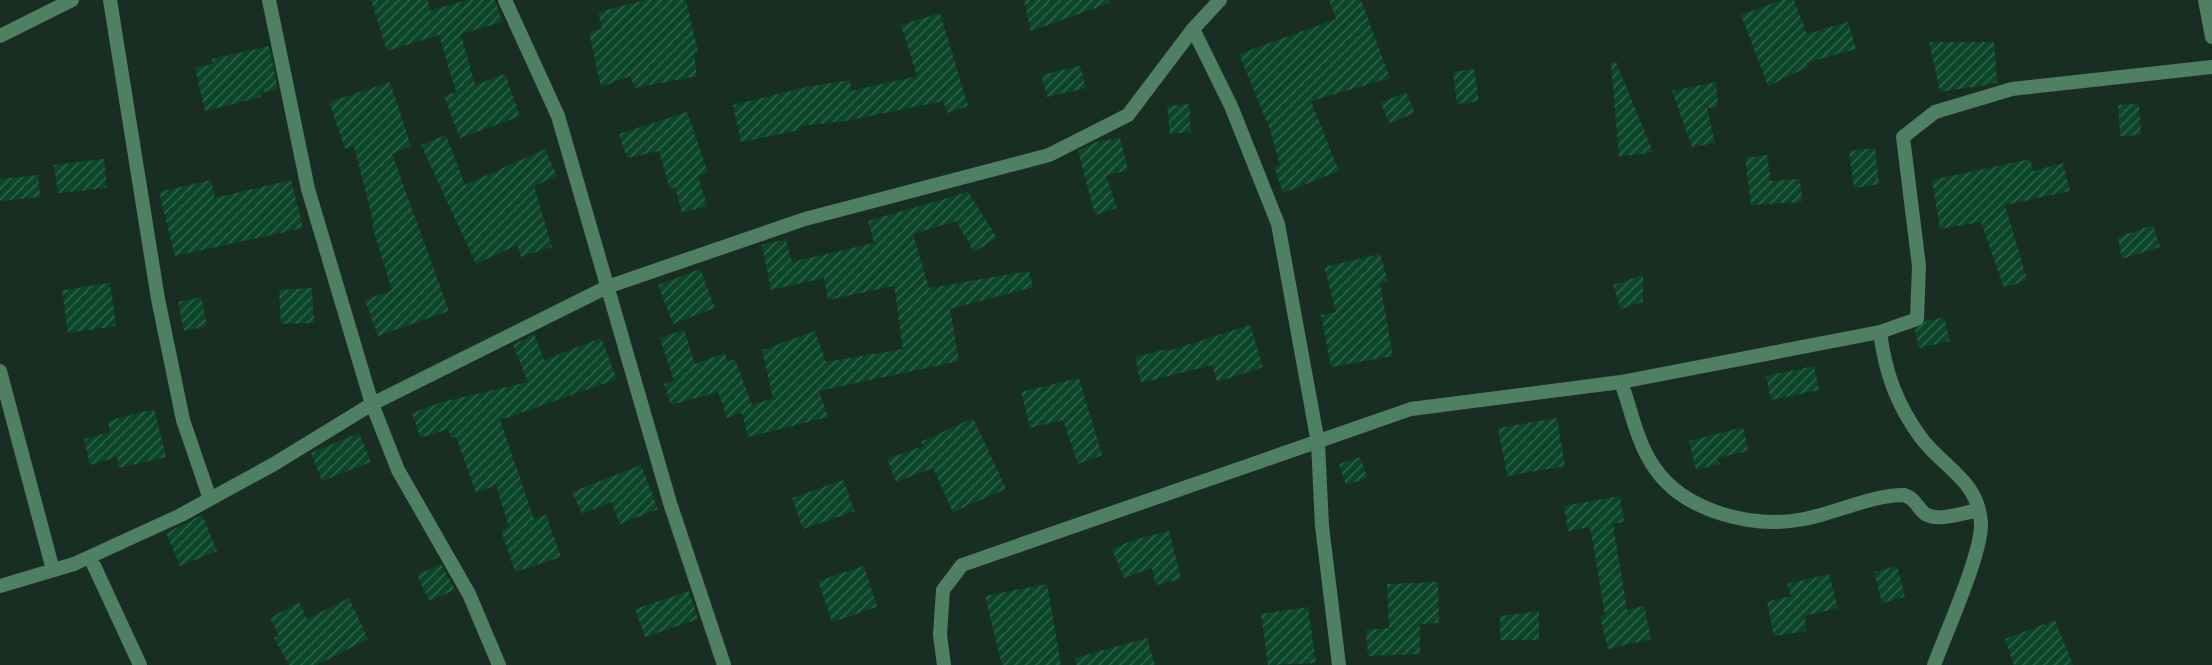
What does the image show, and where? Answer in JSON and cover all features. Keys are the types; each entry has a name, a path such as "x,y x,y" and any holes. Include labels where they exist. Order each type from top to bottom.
{"street":[{"path":"0,37 72,0"},
{"path":"110,0 161,312 183,420 210,499"},
{"path":"269,0 308,189 372,404 398,470 469,594 499,665"},
{"path":"505,0 558,116 670,503 724,665"},
{"path":"2204,0 2212,37"},
{"path":"0,586 90,557 210,499 372,404 607,287 805,219 1049,155 1128,116 1193,29 1218,1"},
{"path":"1193,29 1231,106 1278,224 1318,443 1322,526 1339,665"},
{"path":"944,665 940,635 943,590 962,565 1411,410 1621,382 1880,332 1917,319 1919,265 1903,137 1935,112 2012,89 2212,68"},
{"path":"1880,332 1888,378 1909,422 1942,461 1963,477 1979,510 1979,542 1934,665"},
{"path":"0,371 52,570"},
{"path":"1621,382 1653,466 1676,492 1702,507 1748,519 1802,520 1904,495 1916,501 1924,513 1932,517 1979,510"},
{"path":"90,557 139,665"}],"building":[{"path":"371,0 428,0 429,11 467,0 495,0 502,22 461,34 475,85 505,74 520,116 460,138 444,96 456,92 439,35 387,51"},
{"path":"646,0 686,0 698,52 694,53 697,76 635,88 630,76 601,87 589,32 602,29 598,12"},
{"path":"1024,0 1109,0 1110,3 1031,31"},
{"path":"1329,0 1361,0 1390,78 1311,101 1339,171 1283,193 1274,167 1280,165 1269,127 1239,54 1336,19"},
{"path":"1782,0 1794,0 1807,34 1848,22 1856,49 1806,63 1808,67 1768,86 1741,15"},
{"path":"940,13 968,106 948,113 943,101 846,121 799,126 800,130 741,142 733,105 807,87 850,80 851,91 917,76 901,25"},
{"path":"1929,42 1994,42 1997,83 1940,92"},
{"path":"269,46 278,89 261,93 261,97 205,111 195,68 213,64 212,59"},
{"path":"1616,62 1653,152 1619,157 1611,63"},
{"path":"1080,66 1086,88 1047,97 1041,75"},
{"path":"1474,69 1479,101 1457,104 1453,72"},
{"path":"390,82 411,146 392,154 449,311 378,336 365,300 392,290 372,225 354,146 345,149 329,102"},
{"path":"1716,82 1718,107 1707,108 1715,143 1692,147 1672,91"},
{"path":"1406,92 1415,113 1389,123 1381,103"},
{"path":"1189,104 1191,132 1170,134 1167,106"},
{"path":"2139,104 2141,135 2120,136 2118,105"},
{"path":"687,112 708,173 698,176 707,206 682,213 675,187 670,189 659,151 627,158 619,134"},
{"path":"446,135 465,185 545,149 557,176 534,186 552,247 521,257 517,245 476,264 421,145"},
{"path":"1120,138 1128,170 1106,176 1117,208 1095,215 1078,151 1095,142"},
{"path":"1875,148 1879,184 1854,188 1849,151"},
{"path":"1767,155 1771,181 1800,179 1802,202 1751,205 1745,158"},
{"path":"104,159 107,188 58,193 54,165"},
{"path":"2030,159 2033,171 2063,163 2070,191 2005,205 2027,280 2004,288 1981,222 1940,229 1932,180"},
{"path":"38,175 40,197 0,201 0,179"},
{"path":"211,180 215,198 291,180 303,228 175,256 159,192"},
{"path":"968,192 997,238 974,252 956,221 913,234 929,288 1029,271 1033,287 950,309 959,361 819,391 828,417 748,437 742,413 727,418 718,392 671,405 664,384 674,381 660,338 684,330 695,364 725,353 728,362 735,359 752,405 773,398 762,350 815,331 826,362 903,349 894,286 828,300 824,278 771,290 762,245 786,239 792,262 874,243 868,221"},
{"path":"2153,225 2160,247 2122,259 2118,237"},
{"path":"1380,254 1388,281 1380,283 1393,356 1331,367 1321,315 1336,312 1324,267"},
{"path":"700,269 715,308 673,324 658,285"},
{"path":"1643,275 1643,302 1621,309 1613,285"},
{"path":"110,283 116,326 68,333 62,290"},
{"path":"312,288 314,323 281,324 279,290"},
{"path":"201,297 207,326 184,331 178,302"},
{"path":"1944,317 1950,341 1919,348 1915,330 1926,321"},
{"path":"1250,325 1263,367 1217,382 1212,365 1141,383 1135,357 1167,349 1168,351"},
{"path":"534,334 544,360 601,338 617,379 500,420 534,519 546,515 561,557 515,572 501,530 509,527 496,485 476,493 456,437 451,438 448,429 420,438 412,413 442,402 528,382 513,345"},
{"path":"1814,366 1819,390 1771,400 1766,376"},
{"path":"1079,378 1102,455 1078,464 1063,420 1030,428 1021,392"},
{"path":"154,409 166,457 119,468 117,457 90,465 84,439 110,432 108,421"},
{"path":"973,418 1006,489 953,512 933,468 896,482 887,459 923,446 921,442"},
{"path":"1557,418 1565,466 1507,476 1498,428"},
{"path":"1743,427 1748,451 1718,458 1720,464 1696,470 1689,441"},
{"path":"359,433 371,462 322,481 311,453"},
{"path":"1360,457 1367,478 1346,485 1339,464"},
{"path":"641,465 658,509 620,524 611,502 582,514 572,492"},
{"path":"843,480 855,511 803,529 792,498"},
{"path":"1620,496 1624,522 1613,524 1627,610 1644,606 1651,639 1608,649 1600,616 1605,615 1590,527 1568,531 1564,506"},
{"path":"202,515 217,551 180,566 166,533"},
{"path":"1169,531 1181,579 1156,585 1152,568 1124,578 1112,549 1133,540"},
{"path":"441,564 455,590 429,601 417,575"},
{"path":"864,566 877,607 832,622 818,581"},
{"path":"1897,566 1905,597 1882,603 1874,572"},
{"path":"1829,574 1838,608 1805,616 1806,631 1774,636 1767,602 1791,596 1787,584"},
{"path":"1438,582 1439,623 1420,624 1420,654 1368,656 1366,630 1389,628 1387,584"},
{"path":"1047,584 1061,665 1002,665 985,596"},
{"path":"689,591 698,619 645,637 635,609"},
{"path":"349,598 368,639 317,665 289,665 274,638 279,636 270,618 299,602 307,619"},
{"path":"1308,607 1316,663 1268,665 1261,614"},
{"path":"1539,611 1539,640 1500,640 1500,616"},
{"path":"2055,620 2073,665 2014,665 2005,639"},
{"path":"1147,638 1155,665 1076,665 1075,658"}]}
